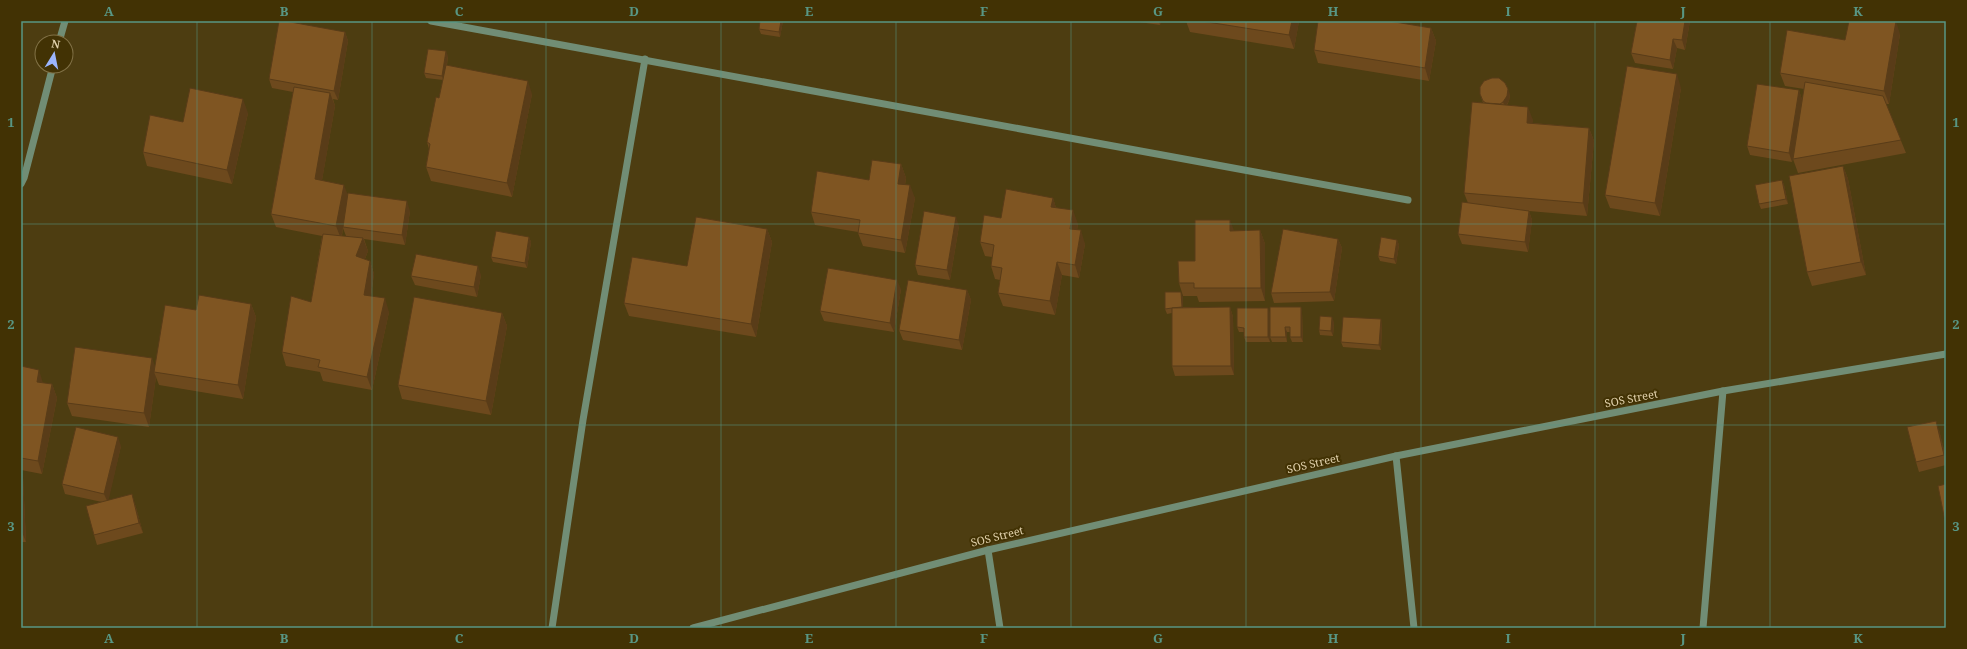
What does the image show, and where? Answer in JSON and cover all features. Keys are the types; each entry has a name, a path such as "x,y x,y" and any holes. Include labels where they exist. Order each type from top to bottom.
{"street":[{"path":"62,34 65,21"},
{"path":"431,21 1408,200"},
{"path":"552,628 583,420 645,59"},
{"path":"21,184 24,178 51,74"},
{"name":"SOS Street","path":"693,628 988,550 1396,456 1723,391 1946,354"},
{"path":"1703,628 1723,391"},
{"path":"1396,456 1414,628"},
{"path":"988,550 1000,628"}],"building":[{"path":"279,21 345,32 334,91 269,79"},
{"path":"760,21 781,21 779,32 759,29"},
{"path":"1201,21 1292,21 1289,35"},
{"path":"1318,21 1389,21 1431,28 1425,68 1314,50"},
{"path":"1637,21 1685,21 1682,40 1673,39 1670,60 1631,53"},
{"path":"1849,21 1896,21 1884,91 1780,73 1787,30 1845,40"},
{"path":"428,49 446,51 442,76 424,73"},
{"path":"446,65 528,81 507,183 426,167 430,144 427,142 436,97 439,98"},
{"path":"1627,66 1677,74 1655,203 1605,195"},
{"path":"1492,78 1499,78 1505,83 1508,89 1507,96 1500,104 1486,103 1483,101 1480,94 1480,87 1484,81"},
{"path":"1805,82 1883,96 1901,140 1793,159"},
{"path":"1757,84 1799,90 1789,153 1747,146"},
{"path":"294,87 330,93 315,179 344,185 336,226 271,214"},
{"path":"190,88 243,99 227,170 143,152 150,115 183,122"},
{"path":"1472,102 1528,107 1527,123 1589,128 1583,203 1464,193"},
{"path":"872,160 901,164 898,184 910,185 901,240 858,233 860,220 811,212 817,171 869,180"},
{"path":"1843,166 1861,262 1807,272 1789,176"},
{"path":"1782,180 1786,199 1759,204 1755,185"},
{"path":"1006,189 1053,198 1051,207 1073,210 1070,229 1081,230 1075,265 1057,262 1050,301 998,293 1002,268 991,266 994,245 980,242 984,215 1001,218"},
{"path":"348,193 407,201 402,235 343,227"},
{"path":"1462,202 1529,211 1525,242 1458,234"},
{"path":"924,211 956,217 947,270 915,265"},
{"path":"696,217 767,229 751,324 624,303 632,257 687,266"},
{"path":"1195,220 1230,220 1230,231 1260,230 1261,288 1194,288 1194,283 1179,283 1178,261 1195,261"},
{"path":"1283,229 1338,239 1330,292 1271,293"},
{"path":"496,231 529,237 525,263 491,257"},
{"path":"323,234 363,238 356,256 370,261 364,295 385,298 367,377 318,367 320,360 282,352 291,296 311,302"},
{"path":"1381,237 1397,240 1394,259 1378,256"},
{"path":"416,254 478,266 474,287 411,276"},
{"path":"828,268 897,280 890,323 820,311"},
{"path":"908,280 967,290 959,340 899,330"},
{"path":"1165,292 1181,292 1182,307 1165,309"},
{"path":"199,295 251,304 238,385 154,372 165,305 196,310"},
{"path":"414,297 502,313 486,401 398,385"},
{"path":"1230,307 1231,366 1172,366 1172,308"},
{"path":"1270,307 1301,307 1301,337 1290,337 1290,327 1285,327 1286,337 1270,337"},
{"path":"1237,308 1268,308 1268,337 1244,337 1244,328 1237,327"},
{"path":"1320,316 1332,317 1331,331 1319,330"},
{"path":"1343,317 1381,319 1379,345 1341,342"},
{"path":"75,347 152,358 144,413 67,403"},
{"path":"21,366 39,370 37,382 52,384 38,461 21,458"},
{"path":"1936,421 1944,455 1916,462 1907,427"},
{"path":"76,427 118,437 104,494 62,484"},
{"path":"1946,484 1946,526 1938,486"},
{"path":"132,494 139,523 94,535 86,506"}]}
